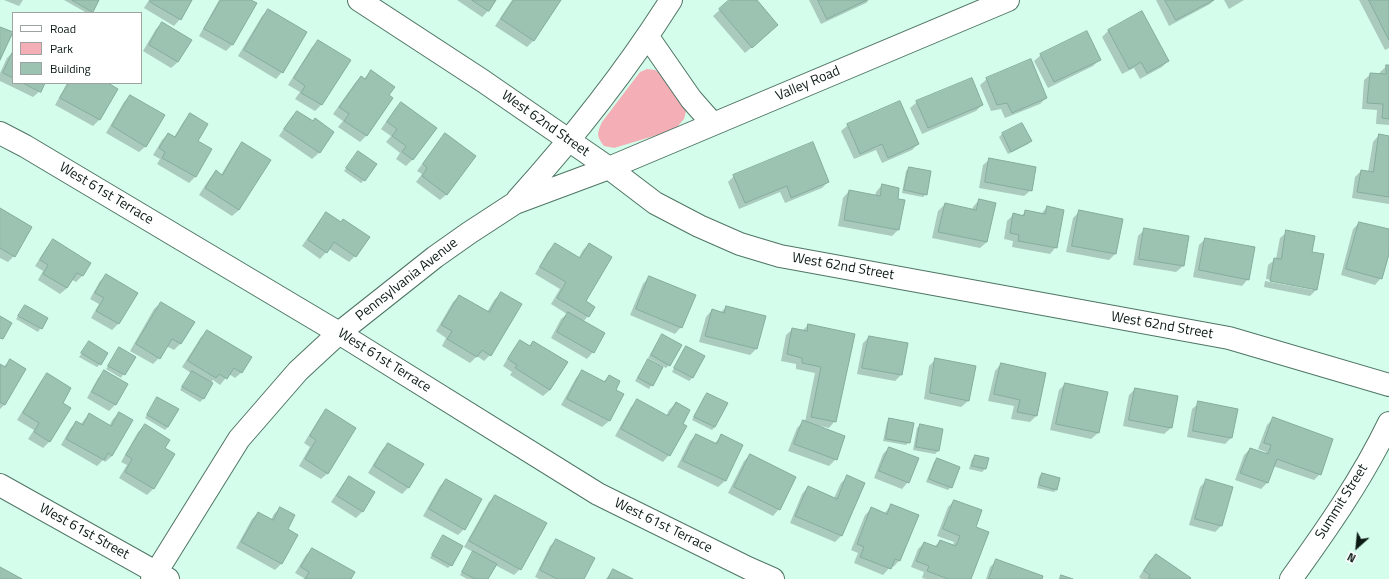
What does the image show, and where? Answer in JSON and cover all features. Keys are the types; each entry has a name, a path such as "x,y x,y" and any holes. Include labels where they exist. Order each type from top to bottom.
{"street":[{"name":"West 62nd Street","path":"359,0 483,81 608,168 655,203 699,226 740,244 780,256 1229,338 1389,385"},
{"name":"Pennsylvania Avenue","path":"515,203 568,141 648,37 671,0"},
{"name":"Valley Road","path":"608,168 1008,0"},
{"path":"648,37 691,99 713,124"},
{"name":"West 61st Terrace","path":"0,133 26,146 339,333 598,494 773,579"},
{"name":"Pennsylvania Avenue","path":"158,577 239,439 298,371 339,333 435,257 515,203 608,168"},
{"name":"Summit Street","path":"1292,579 1354,486 1389,423"},
{"name":"West 61st Street","path":"0,485 158,577"}],"green space":[{"path":"647,69 655,70 663,75 686,111 684,119 677,127 664,133 614,148 604,146 598,134 602,122 640,72"}],"building":[{"path":"72,0 99,0 93,12"},
{"path":"151,0 192,0 181,20 150,2"},
{"path":"221,0 251,0 257,3 233,45 204,29"},
{"path":"472,0 496,0 489,11"},
{"path":"514,0 561,0 534,41 501,19"},
{"path":"729,0 757,0 778,25 752,48 719,9"},
{"path":"818,0 867,0 827,19"},
{"path":"1165,0 1214,0 1176,20"},
{"path":"1369,0 1389,0 1389,40"},
{"path":"268,9 307,32 283,73 244,50"},
{"path":"1142,11 1169,61 1147,73 1141,62 1129,69 1108,30"},
{"path":"162,22 192,40 178,62 149,45"},
{"path":"0,27 12,32 12,34 0,60"},
{"path":"1087,31 1101,60 1054,82 1040,54"},
{"path":"318,40 351,60 322,105 301,93 305,86 294,78"},
{"path":"12,53 12,78 3,73"},
{"path":"1031,59 1047,98 1012,113 1007,103 997,105 986,78"},
{"path":"1386,65 1389,65 1389,119 1382,118 1383,104 1367,103 1370,73 1386,74"},
{"path":"371,70 395,87 389,95 393,98 367,136 344,121 349,114 339,107 361,76 365,79"},
{"path":"972,78 983,105 928,128 916,101"},
{"path":"25,84 45,84 41,92"},
{"path":"68,84 110,84 118,89 100,120 60,98"},
{"path":"130,95 165,115 146,147 112,126"},
{"path":"900,101 919,144 888,158 882,144 860,154 847,124"},
{"path":"401,102 437,128 413,160 402,152 406,146 392,136 397,129 387,122"},
{"path":"297,111 313,121 315,118 334,132 320,153 284,129"},
{"path":"190,113 208,124 198,141 212,149 196,177 162,158 165,152 159,148 168,133 175,137"},
{"path":"1022,123 1032,141 1011,152 1002,133"},
{"path":"445,133 476,156 447,195 422,176 427,168 423,164"},
{"path":"1379,134 1389,136 1389,197 1357,192 1361,170 1373,172"},
{"path":"242,142 271,160 239,210 205,188 216,170 222,175"},
{"path":"813,142 829,182 791,198 787,186 745,203 733,175"},
{"path":"358,151 377,164 365,181 346,168"},
{"path":"989,158 1036,167 1032,191 985,182"},
{"path":"909,167 931,171 927,195 904,190"},
{"path":"882,184 899,188 898,199 905,200 899,230 844,220 849,190 880,196"},
{"path":"979,199 996,203 987,242 938,232 945,203 976,210"},
{"path":"1047,206 1064,210 1057,248 1018,241 1019,235 1010,233 1013,213 1024,216 1025,210 1045,214"},
{"path":"0,208 32,227 15,257 0,248"},
{"path":"1079,210 1123,219 1116,254 1072,246"},
{"path":"326,212 341,222 343,219 370,237 356,257 334,242 327,253 308,240"},
{"path":"1359,222 1389,229 1389,254 1382,279 1346,269"},
{"path":"1144,228 1189,236 1184,266 1139,259"},
{"path":"1286,230 1315,236 1312,252 1324,254 1317,290 1270,281 1274,258 1281,259"},
{"path":"1205,238 1255,247 1249,280 1199,270"},
{"path":"53,239 91,263 83,276 77,273 67,288 43,274 48,265 40,260"},
{"path":"555,243 580,258 589,243 612,257 586,301 595,307 589,317 557,298 566,282 540,267"},
{"path":"106,274 138,293 119,324 96,311 104,298 95,293"},
{"path":"649,276 696,295 682,328 636,309"},
{"path":"501,292 522,304 491,356 482,350 477,357 447,339 452,331 441,325 459,295 489,312"},
{"path":"161,302 195,322 181,344 172,339 160,359 136,344"},
{"path":"25,305 48,318 42,329 18,316"},
{"path":"726,306 766,316 757,349 705,336 712,309 724,313"},
{"path":"568,312 605,333 594,353 557,332"},
{"path":"0,316 12,323 3,339 0,338"},
{"path":"808,324 855,334 836,422 811,417 821,367 802,363 802,358 787,354 792,328 807,331"},
{"path":"207,330 252,357 242,373 234,368 227,379 219,374 216,378 188,361"},
{"path":"662,334 682,345 670,366 651,355"},
{"path":"869,336 908,343 902,375 862,368"},
{"path":"520,340 530,346 533,341 568,362 550,390 515,368 517,365 508,359"},
{"path":"89,341 108,353 101,365 81,353"},
{"path":"686,346 705,356 693,378 674,368"},
{"path":"119,347 136,357 125,375 108,366"},
{"path":"935,358 976,366 969,401 930,393"},
{"path":"10,359 26,369 5,405 0,402 0,364 5,367"},
{"path":"648,359 663,367 653,386 638,378"},
{"path":"1001,363 1046,373 1037,416 1017,412 1020,400 994,394"},
{"path":"104,370 128,384 116,405 92,392"},
{"path":"582,370 605,382 609,375 620,381 616,390 624,394 610,421 567,399"},
{"path":"192,371 213,383 204,399 182,387"},
{"path":"47,373 71,388 63,403 71,408 50,442 34,432 39,423 23,413"},
{"path":"1065,383 1108,392 1099,433 1056,424"},
{"path":"1135,388 1178,396 1172,428 1129,420"},
{"path":"707,393 728,403 715,427 694,417"},
{"path":"157,397 179,409 168,427 147,415"},
{"path":"637,399 668,416 676,402 690,410 683,424 687,426 670,456 621,429"},
{"path":"1198,401 1238,409 1232,438 1193,431"},
{"path":"326,409 356,428 328,474 305,459 316,440 310,436"},
{"path":"119,412 133,420 112,456 108,453 104,460 66,439 76,421 83,425 89,413 111,426"},
{"path":"1273,417 1333,439 1321,475 1277,459 1268,483 1240,473 1250,448 1268,454 1271,445 1264,443"},
{"path":"889,418 914,423 910,443 886,439"},
{"path":"803,420 845,436 837,460 794,444"},
{"path":"145,424 170,440 165,448 175,454 154,489 125,472 132,459 126,455"},
{"path":"920,424 943,429 939,451 916,447"},
{"path":"696,434 717,444 721,434 743,445 726,481 683,461"},
{"path":"388,443 424,464 409,488 374,466"},
{"path":"889,447 919,458 909,483 879,471"},
{"path":"750,454 796,477 780,510 734,487"},
{"path":"975,455 989,458 986,469 972,466"},
{"path":"937,458 960,467 952,488 929,479"},
{"path":"1042,473 1060,478 1057,490 1039,485"},
{"path":"847,475 865,483 842,536 795,516 808,486 837,499"},
{"path":"349,476 375,492 363,512 337,496"},
{"path":"446,479 482,499 465,530 429,509"},
{"path":"1206,479 1233,487 1222,526 1195,519"},
{"path":"495,495 547,523 521,570 469,541"},
{"path":"954,500 982,510 976,527 989,532 971,579 948,579 927,571 929,566 916,561 924,542 937,547 940,540 956,546 960,536 943,529"},
{"path":"891,504 919,515 900,561 895,559 891,569 860,557 864,547 857,544 871,507 887,514"},
{"path":"280,507 295,515 288,529 298,535 282,564 241,542 258,512 273,520"},
{"path":"443,535 463,546 452,566 432,555"},
{"path":"556,539 595,558 584,579 557,579 540,570"},
{"path":"312,548 355,572 351,579 305,579 309,572 301,567"},
{"path":"473,551 497,564 488,579 475,579 462,572"},
{"path":"1156,554 1191,578 1148,579 1150,575 1144,571"},
{"path":"996,559 1043,576 1042,579 989,579"},
{"path":"0,567 22,579 0,579"},
{"path":"613,569 633,579 608,579"},
{"path":"1061,575 1073,579 1060,579"}]}
